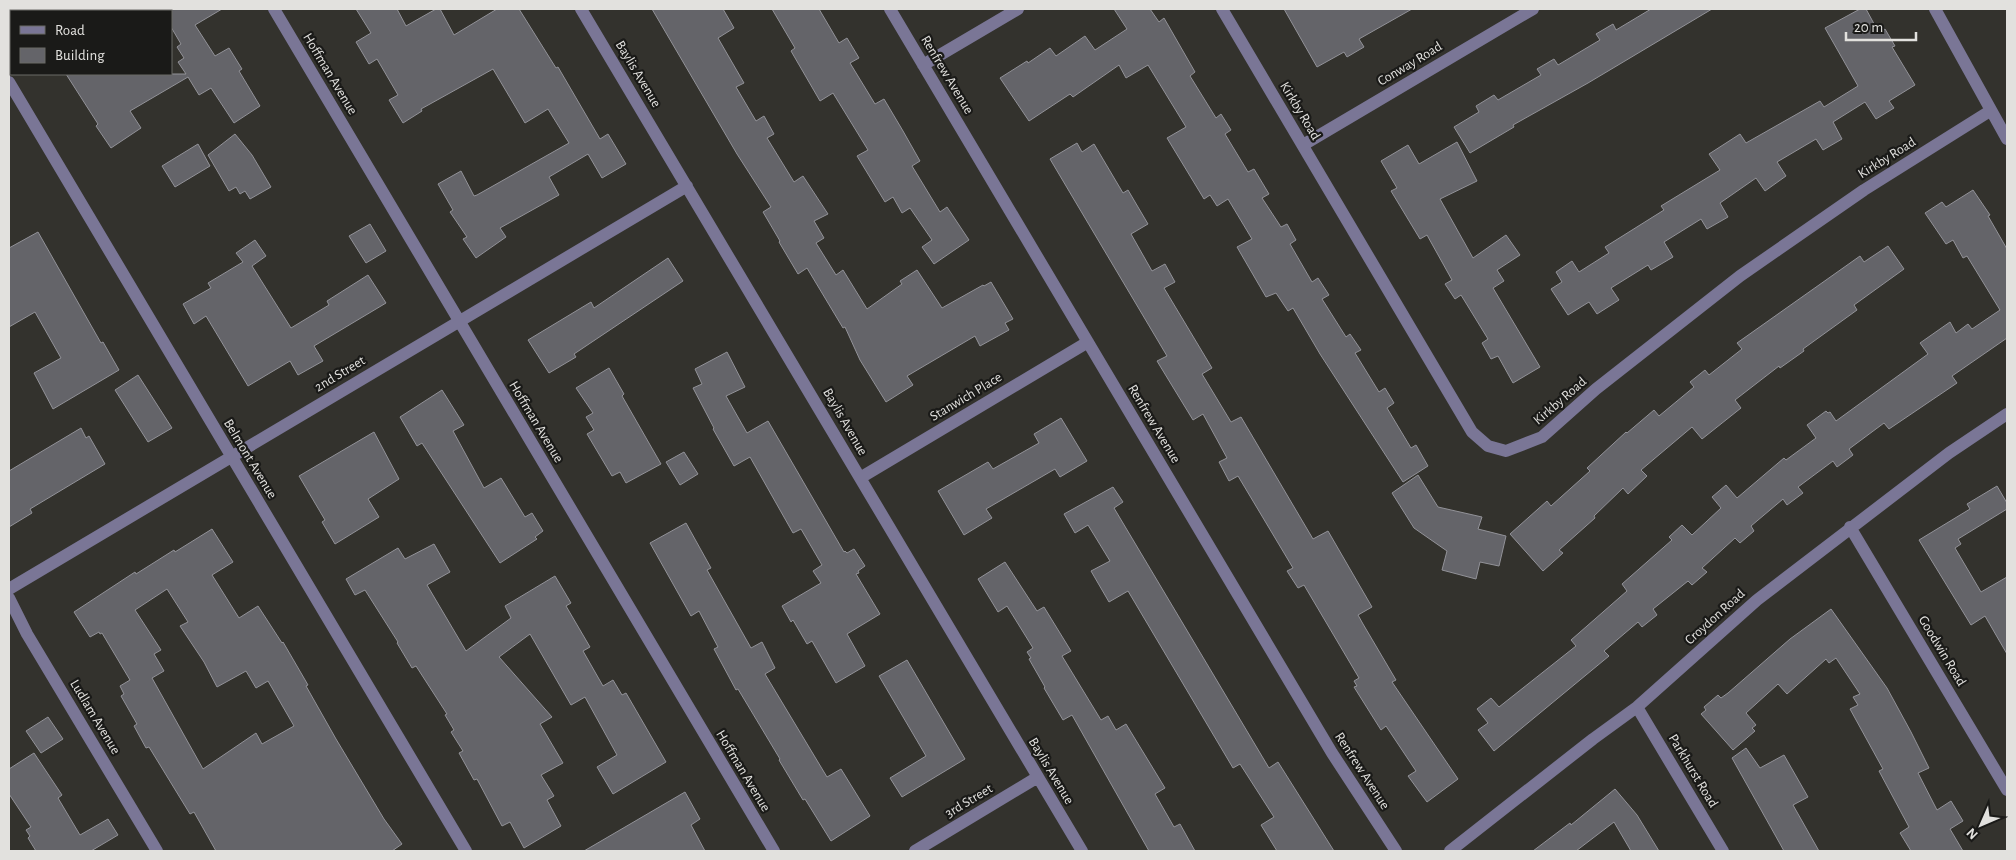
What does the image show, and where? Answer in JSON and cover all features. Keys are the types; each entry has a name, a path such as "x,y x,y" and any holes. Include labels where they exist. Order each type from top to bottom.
{"street":[{"name":"Hoffman Avenue","path":"274,9 774,851"},
{"name":"Baylis Avenue","path":"581,9 1082,851"},
{"name":"Renfrew Avenue","path":"890,9 1332,754 1396,851"},
{"path":"923,65 1018,9"},
{"name":"Kirkby Road","path":"1222,9 1472,432 1488,446 1506,451 1542,437 1596,389 1740,276 1864,190 1990,111"},
{"name":"Conway Road","path":"1303,145 1533,9"},
{"path":"1934,9 2007,139"},
{"name":"Belmont Avenue","path":"9,82 466,851"},
{"name":"2nd Street","path":"9,589 687,186"},
{"name":"Stanwich Place","path":"860,478 1088,342"},
{"name":"Croydon Road","path":"1450,851 1593,738 1637,707 1757,600 1850,527 1949,453 2007,414"},
{"name":"Goodwin Road","path":"1850,527 2007,790"},
{"name":"Ludlam Avenue","path":"9,598 28,634 157,851"},
{"name":"Parkhurst Road","path":"1637,707 1723,851"},
{"name":"3rd Street","path":"915,851 1038,777"}],"building":[{"path":"222,9 195,25 215,56 229,48 242,69 239,71 260,106 234,123 211,88 199,95 188,77 130,111 141,128 111,148 67,75 186,74 178,62 184,58 177,47 181,44 172,29 171,10"},
{"path":"356,9 397,9 406,26 436,9 440,9 454,35 497,9 519,9 556,68 558,67 600,139 608,134 626,164 602,178 588,154 549,177 559,195 500,228 506,237 476,258 463,239 467,237 450,212 453,210 438,184 461,171 474,196 569,143 548,109 525,123 493,69 421,109 422,111 403,123 389,100 398,95 377,59 369,64 356,42 371,33"},
{"path":"652,9 723,9 734,28 718,38 744,83 736,87 756,121 764,116 774,134 767,138 794,182 803,176 828,214 814,221 824,238 816,243 836,275 843,270 867,309 902,284 900,281 917,270 942,308 991,282 1013,319 1005,323 1009,330 980,346 975,336 907,376 913,385 886,402 860,360 845,327 843,328 807,268 798,274 763,212 771,207 737,154"},
{"path":"772,9 819,9 839,43 847,38 859,58 850,63 875,104 884,99 920,161 912,166 940,212 947,207 969,240 934,264 922,247 932,240 910,208 902,213 893,197 885,202 857,156 868,150 833,93 820,101 791,51 795,48"},
{"path":"1114,9 1150,9 1159,22 1164,18 1195,72 1190,76 1216,118 1221,114 1231,130 1225,134 1248,172 1254,169 1269,194 1262,198 1281,227 1287,224 1296,240 1290,244 1312,282 1318,278 1329,295 1322,299 1346,337 1350,334 1361,350 1355,353 1379,392 1385,388 1394,403 1387,408 1411,448 1416,445 1428,466 1403,482 1320,354 1293,308 1288,311 1276,293 1266,297 1237,247 1252,239 1228,199 1217,206 1210,195 1204,199 1167,138 1186,127 1148,65 1126,78 1119,65 1073,97 1070,94 1029,121 1000,78 1027,61 1028,63 1050,48 1056,56 1085,36 1095,50 1127,29"},
{"path":"1284,9 1412,9 1359,39 1364,47 1347,57 1344,52 1317,67"},
{"path":"1651,9 1712,9 1513,125 1514,127 1470,153 1454,127 1479,112 1476,106 1494,95 1498,100 1541,75 1537,69 1554,59 1558,65 1600,40 1596,34 1613,24 1616,30"},
{"path":"1860,9 1866,9 1879,33 1885,29 1895,46 1892,47 1915,85 1889,101 1894,108 1876,119 1865,102 1833,122 1842,139 1823,150 1816,139 1777,162 1786,176 1765,191 1756,178 1720,203 1728,217 1707,229 1701,219 1664,242 1673,257 1651,270 1648,265 1611,288 1619,300 1597,314 1589,302 1568,315 1551,289 1562,282 1556,272 1572,261 1579,272 1609,253 1605,247 1664,210 1661,206 1720,170 1709,154 1740,134 1746,143 1820,101 1824,107 1858,86 1825,28"},
{"path":"235,134 252,155 271,187 250,199 245,191 240,194 236,187 229,191 208,155"},
{"path":"1457,142 1477,181 1440,199 1473,258 1506,235 1520,255 1497,270 1504,281 1493,288 1540,367 1513,383 1498,356 1491,359 1482,343 1488,339 1461,295 1455,299 1445,284 1452,280 1427,235 1420,239 1391,191 1397,188 1381,161 1408,145 1419,164"},
{"path":"1077,143 1082,152 1094,144 1123,193 1128,190 1148,224 1131,234 1152,271 1165,264 1175,282 1164,288 1212,368 1202,374 1231,422 1241,417 1313,539 1328,531 1372,607 1358,615 1396,680 1392,682 1458,779 1427,802 1408,776 1416,771 1386,726 1381,730 1354,687 1357,686 1354,681 1359,678 1304,585 1298,588 1287,571 1293,568 1238,476 1229,481 1219,462 1227,458 1203,414 1193,420 1157,361 1167,356 1050,159"},
{"path":"198,144 210,166 175,187 162,166"},
{"path":"1973,190 1990,215 1988,216 2007,249 2007,338 1952,376 1957,383 1889,429 1884,423 1849,449 1853,455 1837,467 1833,461 1798,487 1803,493 1787,505 1783,499 1751,526 1754,531 1740,543 1735,538 1702,568 1707,572 1692,585 1688,581 1653,609 1657,615 1642,627 1638,622 1604,651 1609,656 1494,751 1478,730 1488,723 1477,709 1491,698 1499,707 1576,646 1571,640 1627,591 1622,584 1672,540 1669,537 1682,525 1692,535 1721,508 1712,497 1726,485 1737,498 1784,458 1786,460 1816,438 1807,425 1826,411 1830,412 1836,421 1928,354 1920,343 1950,322 1956,333 1968,324 1972,329 2000,310 1967,256 1963,258 1953,240 1946,244 1925,213 1942,202 1946,207"},
{"path":"370,224 386,251 366,263 349,236"},
{"path":"38,232 101,343 103,342 119,370 53,409 34,373 61,358 35,312 9,327 9,248"},
{"path":"255,240 266,256 252,266 291,328 329,305 327,301 368,275 386,303 314,346 323,361 298,375 290,361 248,386 206,316 194,324 183,304 211,288 208,283 243,262 236,253"},
{"path":"1888,246 1904,269 1854,305 1857,310 1803,349 1804,351 1780,368 1779,366 1735,400 1741,408 1702,439 1692,427 1641,470 1647,476 1628,494 1623,488 1594,516 1595,518 1559,550 1563,553 1543,571 1510,534 1547,501 1551,506 1590,471 1587,468 1626,432 1654,410 1659,416 1694,387 1690,382 1705,370 1709,375 1742,349 1737,343 1860,256 1864,262"},
{"path":"668,258 683,281 574,354 576,357 549,373 528,340 591,302 594,308"},
{"path":"727,352 745,387 726,396 747,433 768,421 844,552 847,553 854,549 865,566 856,574 880,614 847,634 865,666 836,683 812,641 807,644 782,606 821,583 813,571 822,565 801,529 793,533 750,457 734,466 693,388 702,384 695,369"},
{"path":"609,368 624,394 622,396 661,464 626,483 620,472 612,476 587,434 594,430 586,417 593,413 576,388"},
{"path":"138,375 172,428 148,442 115,390"},
{"path":"442,390 464,425 453,431 484,488 501,478 525,517 532,513 543,531 535,537 537,539 500,563 422,443 417,446 400,417"},
{"path":"1061,418 1087,461 1060,477 1055,469 986,509 992,518 964,535 938,491 988,462 993,469 1039,443 1034,434"},
{"path":"81,428 86,438 89,436 105,464 30,509 32,513 9,527 9,471"},
{"path":"374,432 399,479 368,499 379,517 335,544 322,522 325,520 299,476"},
{"path":"684,452 698,474 680,485 666,462"},
{"path":"1418,475 1438,507 1482,517 1478,529 1506,536 1499,566 1480,562 1476,579 1442,570 1447,551 1414,528 1392,493"},
{"path":"1997,486 2007,503 2007,509 1958,539 1961,544 1955,548 1981,592 2007,577 2007,654 1985,616 1971,625 1919,540 1970,509 1967,504"},
{"path":"1113,487 1123,502 1114,508 1269,768 1278,762 1334,851 1277,851 1261,825 1274,817 1240,764 1233,768 1128,591 1109,602 1091,571 1110,561 1088,525 1075,533 1064,514"},
{"path":"686,523 711,568 707,570 751,648 762,642 775,668 765,674 827,777 841,769 870,816 831,841 805,799 803,800 738,689 736,690 714,649 718,647 699,611 691,616 650,543"},
{"path":"212,529 233,562 212,575 239,618 258,606 283,642 336,739 384,819 402,844 392,851 216,851 194,812 190,814 149,747 146,748 134,726 137,724 121,696 124,694 120,686 130,680 102,633 100,634 99,632 90,637 74,612 135,572 136,574 174,550 175,552","holes":["167,589 188,622 180,626 204,662 217,687 246,671 256,688 268,681 294,726 262,744 256,733 203,769 152,678 164,671 154,654 161,650 135,610"]},
{"path":"434,544 450,572 427,585 466,651 511,618 505,606 555,576 571,603 566,606 590,647 583,651 603,686 613,680 622,695 626,693 666,762 613,794 597,767 617,755 585,697 571,705 530,634 499,657 552,717 540,724 563,763 541,775 554,796 547,800 561,826 524,848 510,822 502,826 477,779 474,780 459,753 463,751 451,732 454,730 445,715 447,714 416,666 412,668 365,590 355,595 346,579 398,548 405,559"},
{"path":"1005,562 1037,611 1044,607 1071,651 1062,656 1101,720 1108,716 1116,730 1126,724 1165,788 1155,794 1174,827 1180,824 1195,851 1149,851 1072,715 1063,720 1044,688 1027,652 1033,648 1007,606 998,612 978,579"},
{"path":"1831,609 1887,688 1911,732 1929,768 1918,773 1937,810 1951,801 1963,821 1950,829 1963,851 1911,851 1900,833 1909,827 1879,771 1883,769 1850,709 1858,705 1853,697 1860,694 1836,658 1829,663 1826,659 1787,694 1778,684 1746,713 1756,725 1752,728 1755,731 1733,750 1701,714 1706,710 1704,707 1718,695 1721,698 1728,693 1790,639"},
{"path":"907,660 965,759 902,797 890,778 926,756 879,676"},
{"path":"48,717 63,739 41,753 26,731"},
{"path":"1746,748 1760,768 1784,755 1808,797 1793,805 1819,851 1784,851 1732,758"},
{"path":"34,753 62,795 58,798 80,835 108,819 118,835 91,851 36,851 28,838 30,836 26,830 31,827 9,794 9,769"},
{"path":"1615,789 1637,815 1659,851 1631,851 1614,822 1576,851 1533,851 1570,823 1571,825"},
{"path":"685,792 700,819 691,825 705,851 584,851"}]}
